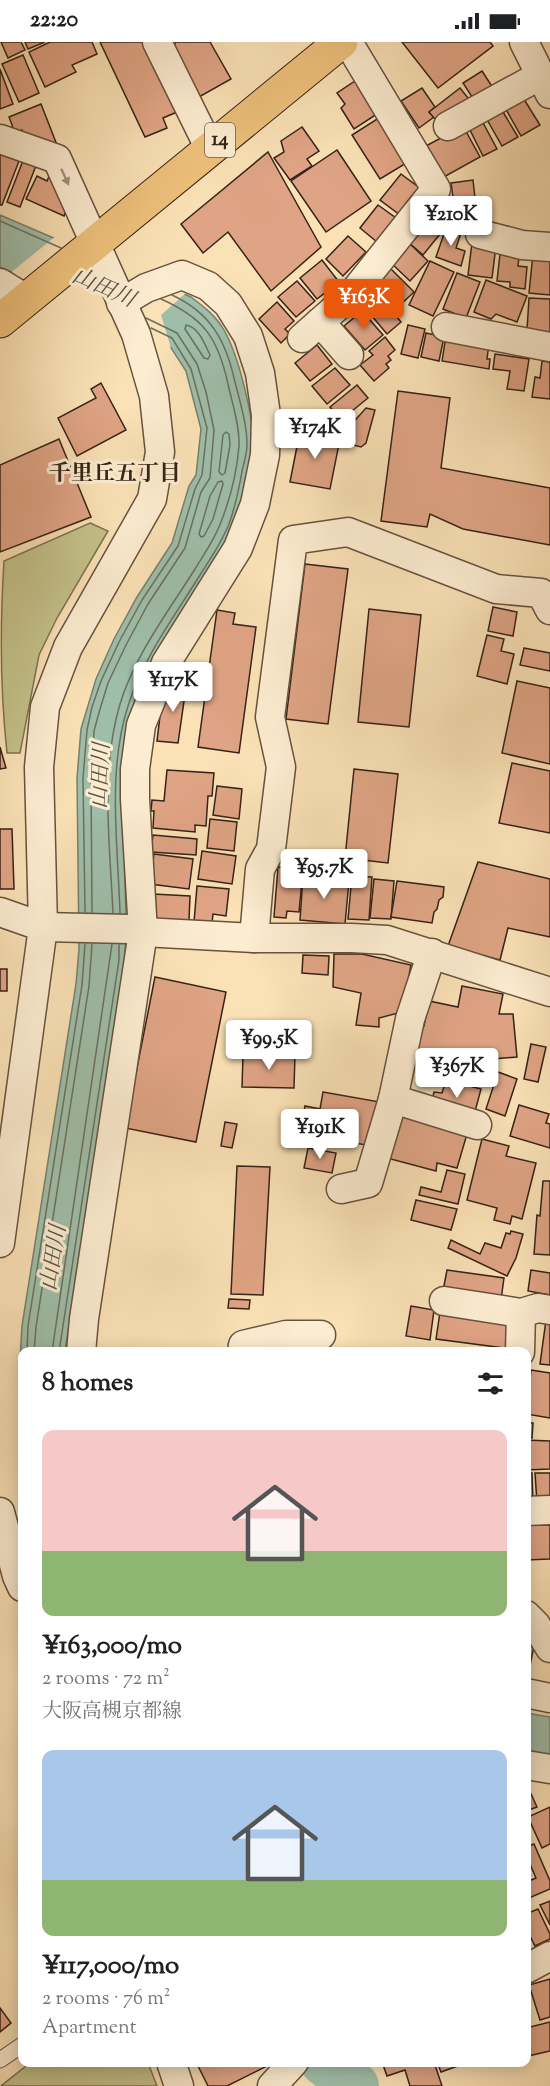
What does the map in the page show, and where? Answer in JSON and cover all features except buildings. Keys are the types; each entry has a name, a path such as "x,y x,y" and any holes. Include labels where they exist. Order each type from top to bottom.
{"main road":[{"name":"14","path":"0,321 20,292 97,242 341,42"}],"street":[{"path":"157,42 210,149"},
{"path":"348,42 436,189 354,292 311,330 349,355"},
{"path":"448,126 545,84 524,42"},
{"path":"0,139 57,159 97,242 136,334 154,396 160,452 152,499 68,647 45,707 39,767 55,928 12,1080 0,1243"},
{"path":"480,234 522,244 550,247"},
{"path":"81,1347 135,931 135,769 141,725 166,663 238,548 255,504 265,455 264,405 260,374 248,336 228,304 208,286 182,275 146,288 121,303"},
{"path":"446,327 550,346"},
{"path":"254,938 260,869 271,849 281,767 270,717 293,540 348,532 496,589 541,593 550,610"},
{"path":"0,912 55,928 254,938 387,940 550,992"},
{"path":"341,1189 368,1183 393,1099 410,1019 432,953"},
{"path":"393,1099 477,1125"},
{"path":"444,1301 521,1313 538,1308 550,1310"},
{"path":"520,1347 521,1313"},
{"path":"243,1347 243,1344 286,1335 321,1335"},
{"path":"531,1511 550,1510"},
{"path":"0,1512 18,1578"},
{"path":"531,1620 550,1648"},
{"path":"531,1694 550,1698"},
{"path":"531,1766 550,1769"},
{"path":"531,1966 550,1956"},
{"path":"173,2067 179,2086"},
{"path":"272,2086 289,2067"}],"lane":[{"path":"0,2060 18,2048"}],"shaded area":[{"path":"90,523 108,531 57,618 39,655 20,753 7,753 1,657 4,561"},
{"path":"25,2067 150,2067 157,2086 1,2086"}],"water":[{"path":"0,215 191,297 217,320 235,354 248,403 253,434 248,477 234,527 122,787 125,960 66,1347 21,1347 22,1326 76,984 79,949 77,778 81,729 96,679 114,639 137,597 172,543 189,486 196,475 201,429 186,371 168,343 0,267"},
{"path":"531,1714 550,1717 550,1758 531,1755"}],"pier":[{"path":"56,236 187,292 161,315 171,348 9,274"}],"waterway":[{"name":"山田川","path":"330,2067 355,2086"}],"district":[{"name":"千里丘五丁目","path":"115,475"}]}
